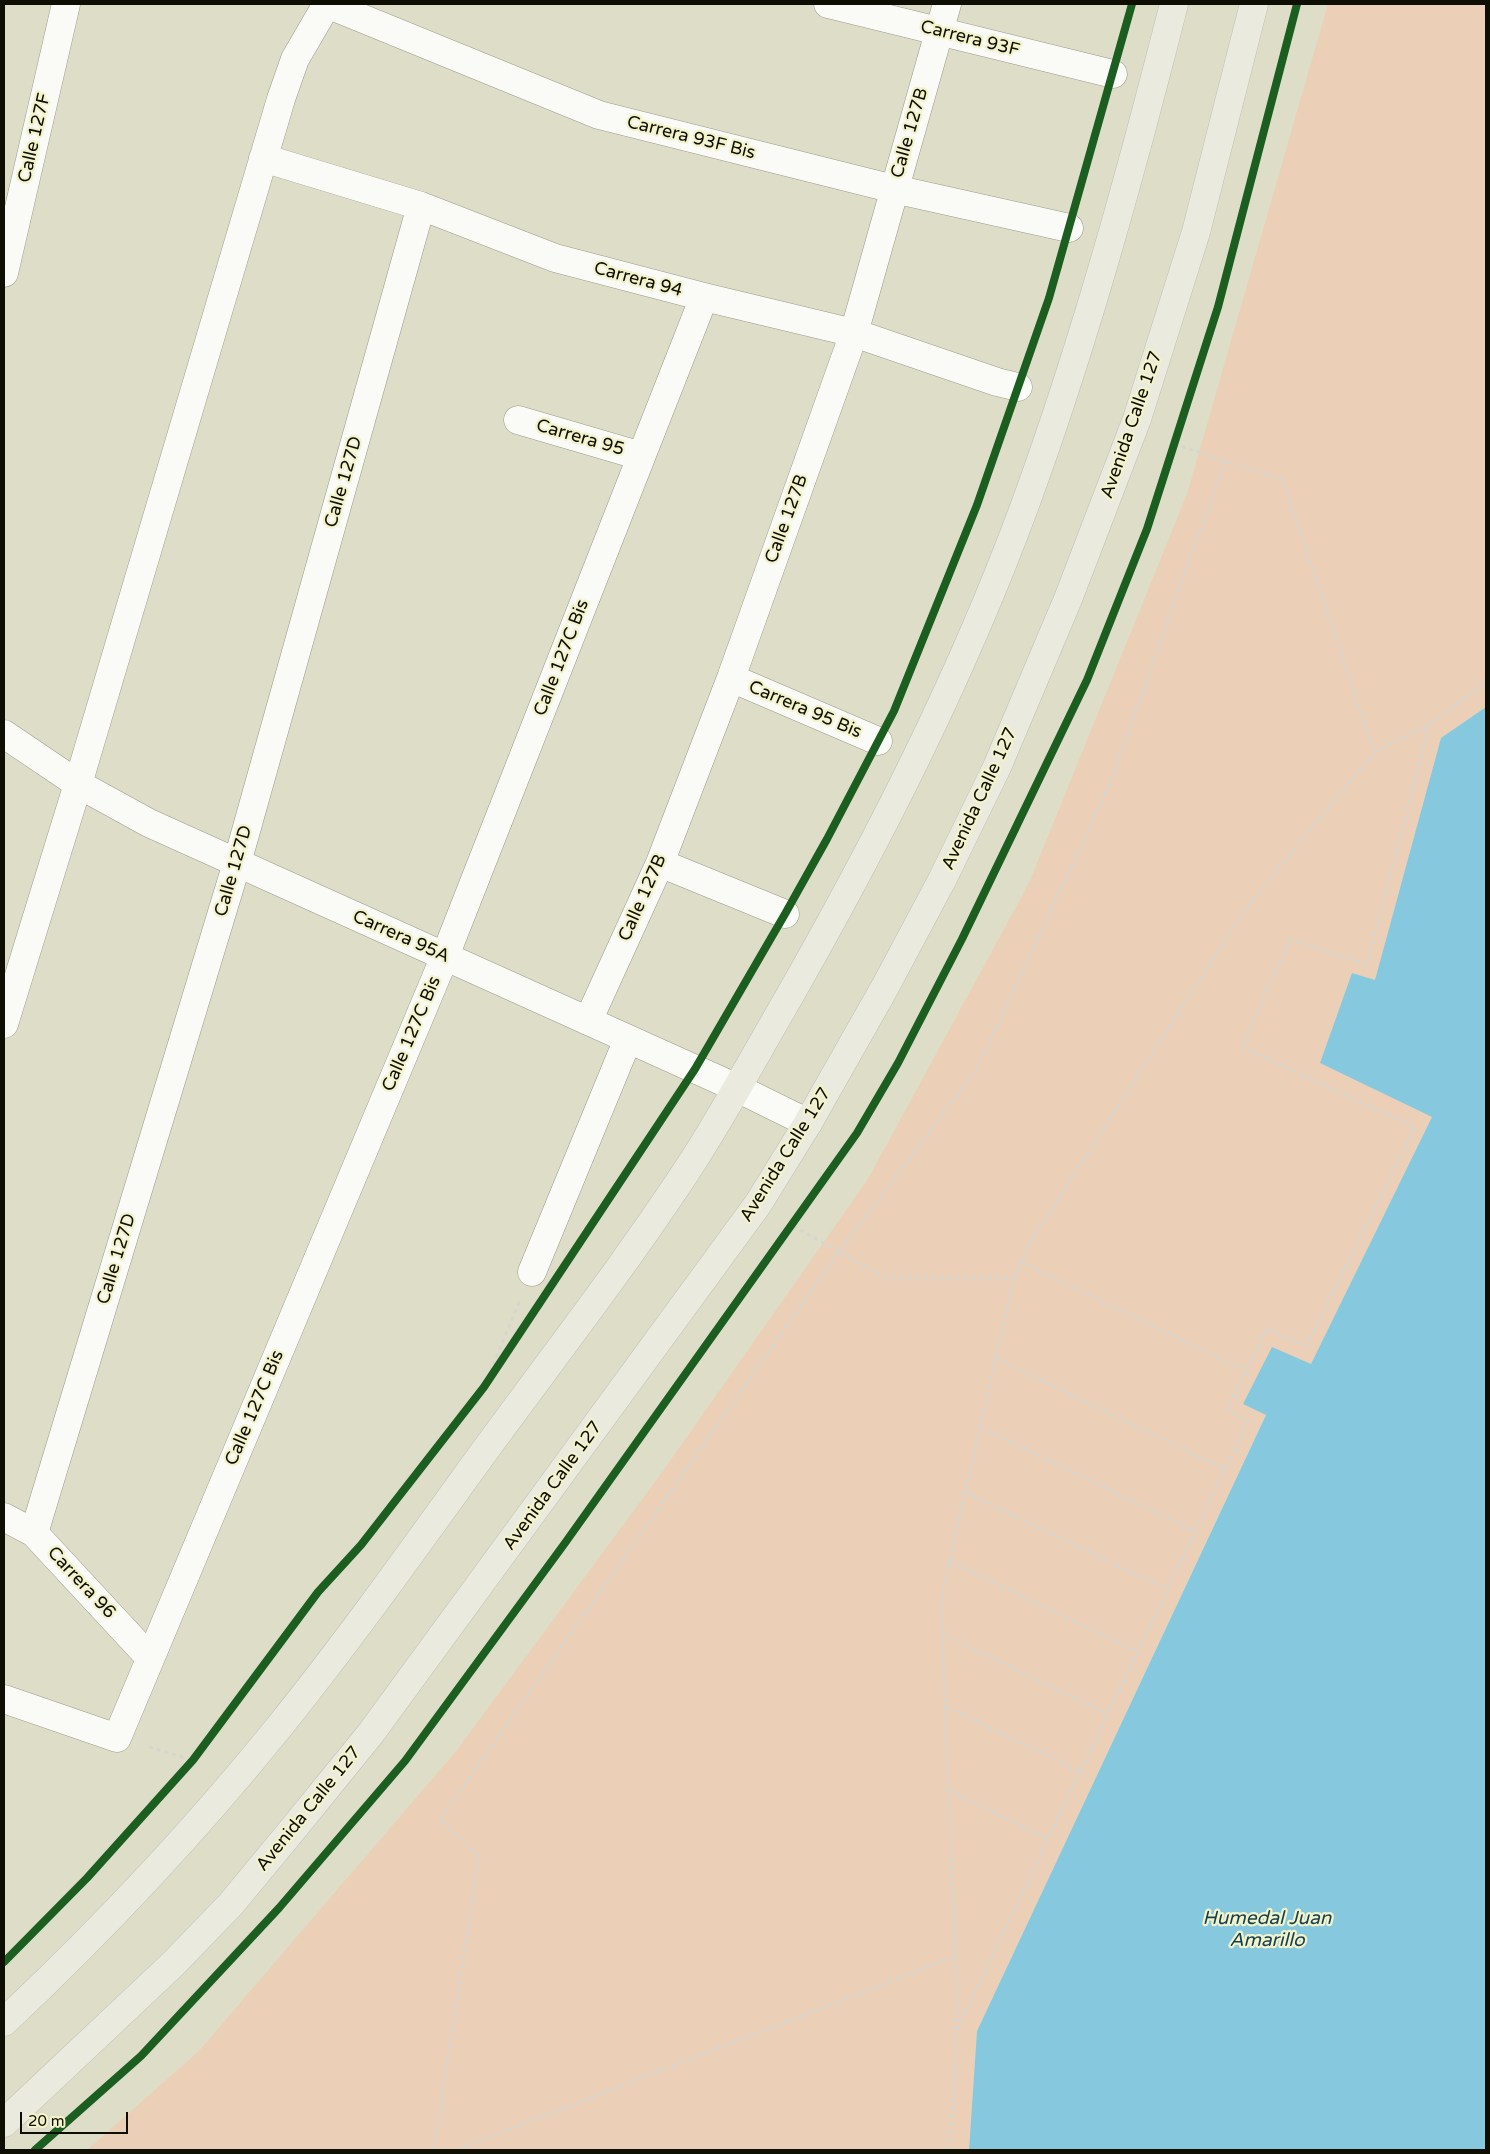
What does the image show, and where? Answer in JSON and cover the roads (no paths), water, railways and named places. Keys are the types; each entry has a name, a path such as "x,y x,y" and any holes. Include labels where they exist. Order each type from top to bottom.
{"main road":[{"path":"4,2022 58,1971 172,1852 277,1730 344,1644 594,1304 693,1161 737,1088 879,833 925,741 982,612 1025,504 1092,306 1174,4"},
{"name":"Avenida Calle 127","path":"4,2122 120,2017 231,1904 372,1732 758,1204 808,1123 885,987 942,880 997,767 1068,599 1137,419 1196,232 1254,4"}],"street":[{"name":"Calle 127F","path":"4,273 66,4"},
{"path":"4,1024 78,784 263,158 296,59 327,4"},
{"name":"Carrera 93F Bis","path":"327,4 600,115 894,189 1068,228"},
{"name":"Carrera 93F","path":"828,4 1113,74"},
{"name":"Calle 127B","path":"588,1021 660,863 731,678 854,333 947,4"},
{"name":"Carrera 94","path":"263,158 421,206 555,258 704,297 854,333 997,382 1018,387"},
{"name":"Calle 127D","path":"34,1533 237,863 421,206"},
{"name":"Calle 127C Bis","path":"4,1699 117,1738 444,956 704,297"},
{"name":"Carrera 95","path":"518,420 641,456"},
{"name":"Carrera 95 Bis","path":"731,678 878,741"},
{"name":"Carrera 95A","path":"4,734 78,784 149,823 737,1088 808,1123"},
{"path":"660,863 785,914"},
{"path":"532,1272 628,1039"},
{"name":"Carrera 96","path":"4,1517 34,1533 150,1658"}],"water":[{"name":"Humedal Juan Amarillo","path":"1486,707 1486,2150 969,2150 977,2031 1266,1415 1243,1404 1272,1347 1311,1364 1432,1117 1320,1063 1352,973 1375,980 1441,738"}]}
